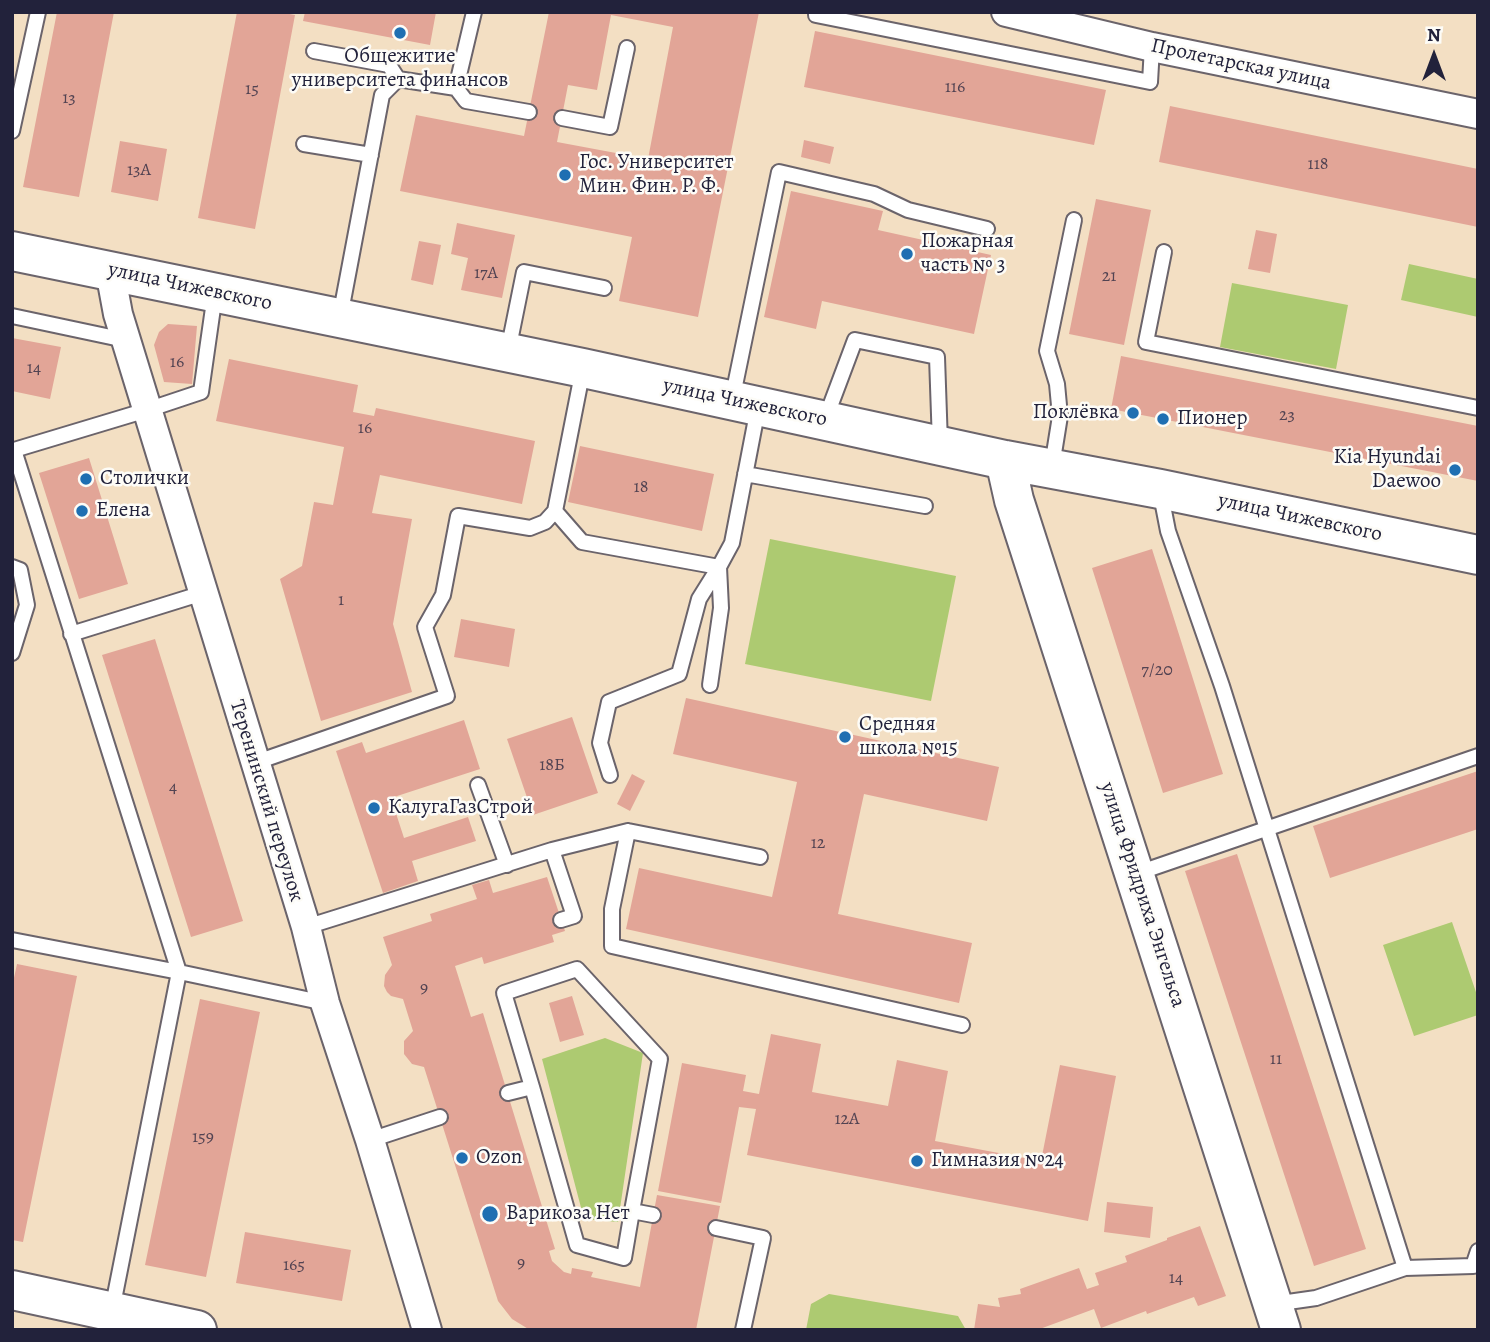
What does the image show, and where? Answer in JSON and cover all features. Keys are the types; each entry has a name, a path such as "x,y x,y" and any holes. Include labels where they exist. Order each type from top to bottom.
{"street":[{"name":"Пролетарская улица","path":"1006,12 1152,47 1478,114"},
{"name":"улица Чижевского","path":"12,251 745,403 1005,460 1478,555"},
{"name":"Теренинский переулок","path":"110,271 125,340 306,927 324,1003 370,1140 427,1330"},
{"name":"улица Фридриха Энгельса","path":"1005,460 1014,500 1277,1317"},
{"path":"12,1290 110,1321 197,1330"}],"lane":[{"path":"12,131 16,99 38,12"},
{"path":"456,88 474,12"},
{"path":"816,12 816,15 1150,82 1152,47"},
{"path":"562,118 610,127 627,48"},
{"path":"314,51 389,65 398,79 456,88 466,101 529,112"},
{"path":"340,318 382,95 398,79"},
{"path":"304,144 371,155"},
{"path":"610,775 600,743 609,702 679,674 699,599 732,543 745,474 745,403 779,172 874,194 908,210 987,229"},
{"path":"1052,468 1060,416 1057,384 1047,351 1074,220"},
{"path":"1164,252 1146,342 1478,408"},
{"path":"507,353 524,272 604,288"},
{"path":"110,1321 179,972 14,450 201,391 216,292"},
{"path":"12,316 125,340"},
{"path":"825,420 855,340 937,358 940,446"},
{"path":"254,763 447,696 425,627 443,595 458,516 530,528 544,522 555,512 583,369"},
{"path":"745,474 925,506"},
{"path":"1160,489 1168,531 1222,686 1405,1268"},
{"path":"555,512 582,542 719,567"},
{"path":"12,567 20,570 27,605 12,653"},
{"path":"710,685 721,608 719,567"},
{"path":"71,634 202,593"},
{"path":"1134,874 1478,756"},
{"path":"478,786 507,865"},
{"path":"306,927 552,850 628,831 760,858"},
{"path":"628,831 611,909 612,946 962,1025"},
{"path":"552,850 574,916 561,920"},
{"path":"12,940 324,1003"},
{"path":"577,969 660,1059 624,1258 577,1245 532,1087 504,993 577,969"},
{"path":"508,1093 532,1087"},
{"path":"370,1140 440,1117"},
{"path":"632,1211 653,1215"},
{"path":"716,1228 763,1238 743,1330"},
{"path":"1277,1317 1316,1298 1405,1268 1475,1267 1478,1251"}],"green space":[{"path":"1409,264 1478,279 1478,317 1401,300"},
{"path":"1232,283 1348,305 1336,369 1220,347"},
{"path":"770,539 956,576 931,701 745,664"},
{"path":"1452,922 1478,998 1478,1015 1414,1036 1383,945"},
{"path":"605,1038 643,1053 618,1222 584,1219 542,1059"},
{"path":"829,1294 958,1316 966,1330 806,1330 811,1304"}],"building":[{"path":"57,12 114,12 79,197 23,187"},
{"path":"237,12 279,12 295,15 255,229 198,218"},
{"name":"Общежитие университета финансов","path":"305,12 436,12 430,45 303,21"},
{"name":"Гос. Университет Мин. Фин. Р. Ф.","path":"549,12 759,12 698,317 619,301 632,237 400,191 416,115 524,136","holes":["611,15 673,27 648,159 557,142 568,85 597,90"]},
{"path":"815,31 1106,90 1094,145 804,87"},
{"path":"1170,106 1478,169 1478,227 1159,162"},
{"path":"804,140 834,147 830,164 801,157"},
{"path":"120,141 167,149 158,201 111,192"},
{"path":"791,191 883,211 878,230 991,255 974,334 822,301 816,329 764,317"},
{"path":"1096,199 1151,210 1124,345 1069,334"},
{"path":"457,223 515,235 502,298 461,290 468,258 451,254"},
{"path":"1256,230 1277,234 1270,273 1248,269"},
{"path":"419,241 441,245 433,285 411,280"},
{"path":"168,324 197,326 192,384 164,382 154,345 159,332"},
{"path":"12,338 61,347 50,399 12,391"},
{"path":"1121,356 1478,426 1478,481 1111,409"},
{"path":"229,359 358,385 353,412 374,416 376,408 535,441 522,504 380,475 372,513 412,519 393,624 412,692 321,721 280,579 302,566 314,502 333,505 344,447 216,421"},
{"path":"580,446 714,474 702,531 568,502"},
{"path":"89,458 128,584 79,599 39,473"},
{"path":"1152,549 1223,774 1163,793 1092,568"},
{"path":"461,619 515,629 509,667 454,657"},
{"path":"155,639 243,921 191,937 102,655"},
{"path":"686,698 999,767 987,821 864,794 838,914 972,943 959,1003 626,929 639,868 772,897 797,782 673,754"},
{"path":"572,717 598,793 533,815 507,739"},
{"name":"КалугаГазСтрой","path":"464,720 480,769 391,798 404,838 468,817 476,841 412,861 418,881 383,893 336,751 362,742 366,753"},
{"path":"1478,771 1478,829 1330,878 1313,826"},
{"path":"632,774 645,781 630,811 617,804"},
{"path":"1237,854 1366,1249 1314,1266 1185,871"},
{"path":"547,877 565,931 552,935 554,942 484,964 482,957 455,966 471,1017 483,1013 555,1249 549,1251 552,1261 564,1272 571,1274 572,1268 593,1272 591,1277 640,1287 657,1195 720,1206 696,1330 530,1330 512,1319 498,1301 424,1067 412,1064 404,1054 404,1041 413,1031 403,999 391,996 384,986 385,975 392,965 383,937 432,921 430,914 477,899 472,885 489,880 493,893"},
{"path":"17,964 77,976 23,1242 12,1240 12,987"},
{"path":"572,996 584,1035 560,1042 549,1003"},
{"path":"200,999 260,1012 206,1277 145,1265"},
{"path":"771,1034 821,1044 812,1092 888,1106 897,1060 948,1071 935,1141 1041,1161 1060,1065 1116,1076 1088,1221 747,1155 756,1109 739,1107 721,1203 658,1191 682,1063 746,1075 743,1091 759,1094"},
{"path":"1107,1202 1153,1207 1150,1238 1104,1232"},
{"path":"1200,1226 1226,1296 1198,1306 1194,1297 1101,1328 1094,1309 1037,1330 974,1330 978,1304 1000,1307 998,1298 1021,1294 1020,1289 1079,1268 1087,1289 1099,1285 1095,1273 1127,1262 1125,1256"},
{"path":"245,1232 351,1250 342,1301 236,1283"}],"place":[{"name":"Общежитие университета финансов","path":"400,33"},
{"name":"Гос. Университет Мин. Фин. Р. Ф.","path":"565,175"},
{"name":"Пожарная часть № 3","path":"907,254"},
{"name":"Поклёвка","path":"1133,413"},
{"name":"Пионер","path":"1163,419"},
{"name":"Kia Hyundai Daewoo","path":"1455,470"},
{"name":"Столички","path":"86,479"},
{"name":"Елена","path":"82,511"},
{"name":"Средняя школа №15","path":"845,737"},
{"name":"КалугаГазСтрой","path":"374,808"},
{"name":"Ozon","path":"462,1158"},
{"name":"Гимназия №24","path":"917,1161"},
{"name":"Варикоза Нет","path":"490,1214"}]}
